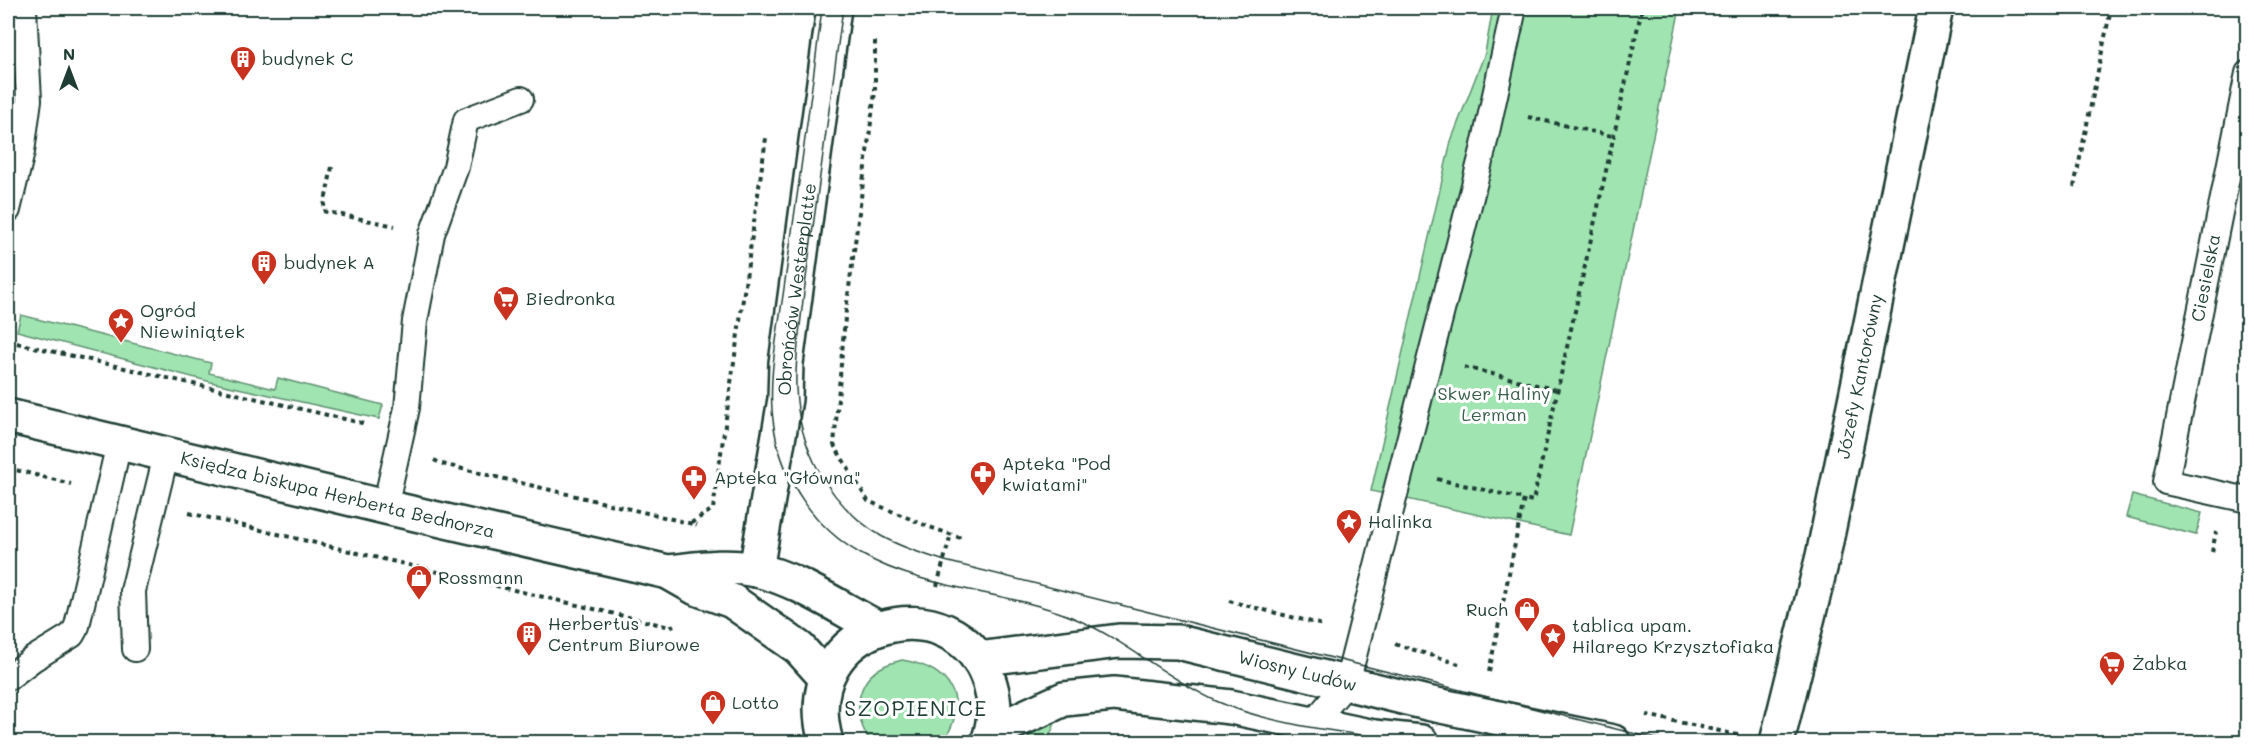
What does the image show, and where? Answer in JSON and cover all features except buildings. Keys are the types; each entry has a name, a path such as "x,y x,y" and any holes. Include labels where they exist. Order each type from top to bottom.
{"street":[{"name":"Obrońców Westerplatte","path":"756,570 785,399 786,363 834,8"},
{"name":"Józefy Kantorówny","path":"1777,742 1823,556 1936,8"},
{"name":"Księdza biskupa Herberta Bednorza","path":"8,416 385,507 668,572 696,588 732,601 798,648 826,678"},
{"name":"Księdza biskupa Herberta Bednorza","path":"668,572 718,567 756,570 789,580 878,628"},
{"path":"826,742 820,711 826,678 835,662 847,647 861,636 878,628 900,623 922,624 944,631 963,643 978,658 988,675 993,694 995,713 990,737"},
{"name":"Wiosny Ludów","path":"978,658 1119,641 1178,642 1427,703 1613,742"},
{"path":"990,737 1064,699 1114,694 1231,707 1374,737 1421,742"}],"lane":[{"path":"8,210 22,152 29,100 24,8"},
{"path":"1311,725 1347,683 1492,110 1514,8"},
{"name":"Ciesielska","path":"2247,73 2166,482 2247,500"},
{"path":"385,507 400,443 415,321 432,234 456,167 466,120 520,99"},
{"path":"8,678 33,658 72,635 77,626 119,443"},
{"path":"135,649 133,591 166,455"}],"path":[{"path":"1427,8 1462,13"},
{"path":"1400,470 1533,501 1642,8"},
{"path":"2074,187 2111,8"},
{"path":"875,39 875,93 844,318 834,445 868,501 964,539"},
{"path":"1492,110 1612,136"},
{"path":"8,341 366,424 442,464 690,523 713,509 766,138"},
{"path":"332,167 323,211 432,234"},
{"path":"1429,359 1557,390"},
{"path":"8,468 108,494"},
{"path":"1488,673 1524,499"},
{"path":"154,505 670,627 678,622"},
{"path":"936,592 951,534"},
{"path":"1229,601 1360,635"}],"green space":[{"name":"Skwer Haliny Lerman","path":"1493,8 1680,8 1569,535 1371,491 1451,141 1485,53"},
{"path":"21,315 211,363 209,373 275,389 278,378 383,405 379,419 215,383 17,331"},
{"path":"2132,495 2202,513 2196,535 2126,517"},
{"path":"902,660 933,670 951,688 955,700 955,713 943,742 871,742 865,732 861,722 859,701 866,681 886,665"},
{"path":"1053,720 1055,723 1047,742 1023,742 1039,728"}],"tram line":[{"path":"822,8 774,354 771,391 774,427 784,466 803,501 815,516 844,543 885,566 937,583 1017,600 1069,616 1107,635 1179,681 1238,710 1286,723 1411,742"},
{"path":"843,8 803,300 796,387 803,431 819,472 831,491 862,523 896,544 945,561 1668,742"}],"place":[{"name":"budynek C","path":"243,82"},
{"name":"budynek A","path":"264,286"},
{"name":"Biedronka","path":"506,322"},
{"name":"Ogród Niewiniątek","path":"121,344"},
{"name":"Apteka \"Pod kwiatami\"","path":"983,497"},
{"name":"Apteka \"Główna\"","path":"694,501"},
{"name":"Halinka","path":"1349,545"},
{"name":"Rossmann","path":"419,601"},
{"name":"Ruch","path":"1527,633"},
{"name":"Herbertus Centrum Biurowe","path":"529,657"},
{"name":"tablica upam. Hilarego Krzysztofiaka","path":"1553,659"},
{"name":"Żabka","path":"2112,687"},
{"name":"Lotto","path":"713,726"}],"district":[{"name":"SZOPIENICE","path":"916,709"}]}
